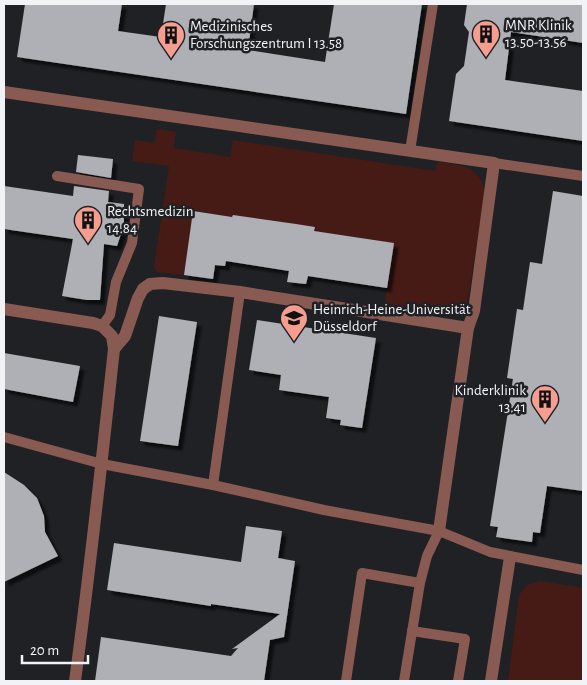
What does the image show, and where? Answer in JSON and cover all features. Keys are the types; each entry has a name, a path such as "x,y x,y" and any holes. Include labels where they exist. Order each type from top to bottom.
{"street":[{"path":"4,92 494,163 474,311 468,328 439,531"},
{"path":"114,348 125,336 143,289 150,284 163,283 240,292 468,328"},
{"path":"4,309 93,323 102,326 112,336 114,348 102,464 90,573 75,681"},
{"path":"491,681 510,557"}],"lane":[{"path":"410,151 433,4"},
{"path":"494,163 583,176"},
{"path":"56,176 139,189 132,243 116,282 110,315 102,326"},
{"path":"213,485 240,292"},
{"path":"4,437 102,464 213,485 324,510 439,531 490,552 583,570"},
{"path":"404,681 420,583 427,556 439,531"},
{"path":"346,681 362,572 420,583"},
{"path":"412,631 465,639 458,681"}],"shaded area":[{"path":"157,129 176,132 174,148 230,157 233,140 435,171 437,162 461,166 473,171 482,183 485,192 467,304 462,304 459,310 450,313 385,304 393,243 344,235 340,258 311,254 315,227 233,215 232,217 193,211 184,275 157,272 154,267 169,166 132,161 135,140 154,143"},
{"path":"541,581 583,588 583,681 508,681 519,595 527,585"}],"building":[{"name":"Medizinisches Forschungszentrum I 13.58","path":"25,4 122,4 118,31 161,37 166,4 254,4 248,50 325,62 334,4 422,4 406,114 17,57"},
{"name":"MNR Klinik 13.50-13.56","path":"467,4 583,4 583,43 511,32 505,80 583,91 583,141 449,121 456,74 464,66 469,32 464,25"},
{"path":"78,155 113,159 111,178 76,172"},
{"name":"Rechtsmedizin 14.84","path":"4,186 73,196 74,186 109,191 108,202 124,204 124,225 117,246 104,244 100,300 62,296 73,239 4,229"},
{"name":"Kinderklinik 13.41","path":"553,191 583,196 583,491 547,486 540,533 533,532 532,542 496,537 498,527 490,526 513,379 507,378 517,309 523,310 530,262 542,264"},
{"path":"193,211 315,227 314,231 394,243 387,288 308,276 306,284 287,282 289,271 226,261 225,266 215,265 213,279 184,275"},
{"path":"159,316 197,322 178,446 140,441"},
{"path":"257,320 376,338 362,428 340,425 341,420 326,418 329,397 279,390 281,375 249,370"},
{"path":"4,353 80,366 73,402 4,389"},
{"path":"4,472 24,485 37,498 44,516 45,532 58,556 4,582"},
{"path":"246,526 282,531 278,558 295,561 284,637 270,640 264,681 95,681 101,637 231,656 238,648 232,649 280,614 211,604 211,606 107,590 114,543 241,562"}],"place":[{"name":"MNR Klinik 13.50-13.56","path":"486,58"},
{"name":"Medizinisches Forschungszentrum I 13.58","path":"171,59"},
{"name":"Rechtsmedizin 14.84","path":"88,244"},
{"name":"Heinrich-Heine-Universität Düsseldorf","path":"294,342"},
{"name":"Kinderklinik 13.41","path":"545,423"}]}
